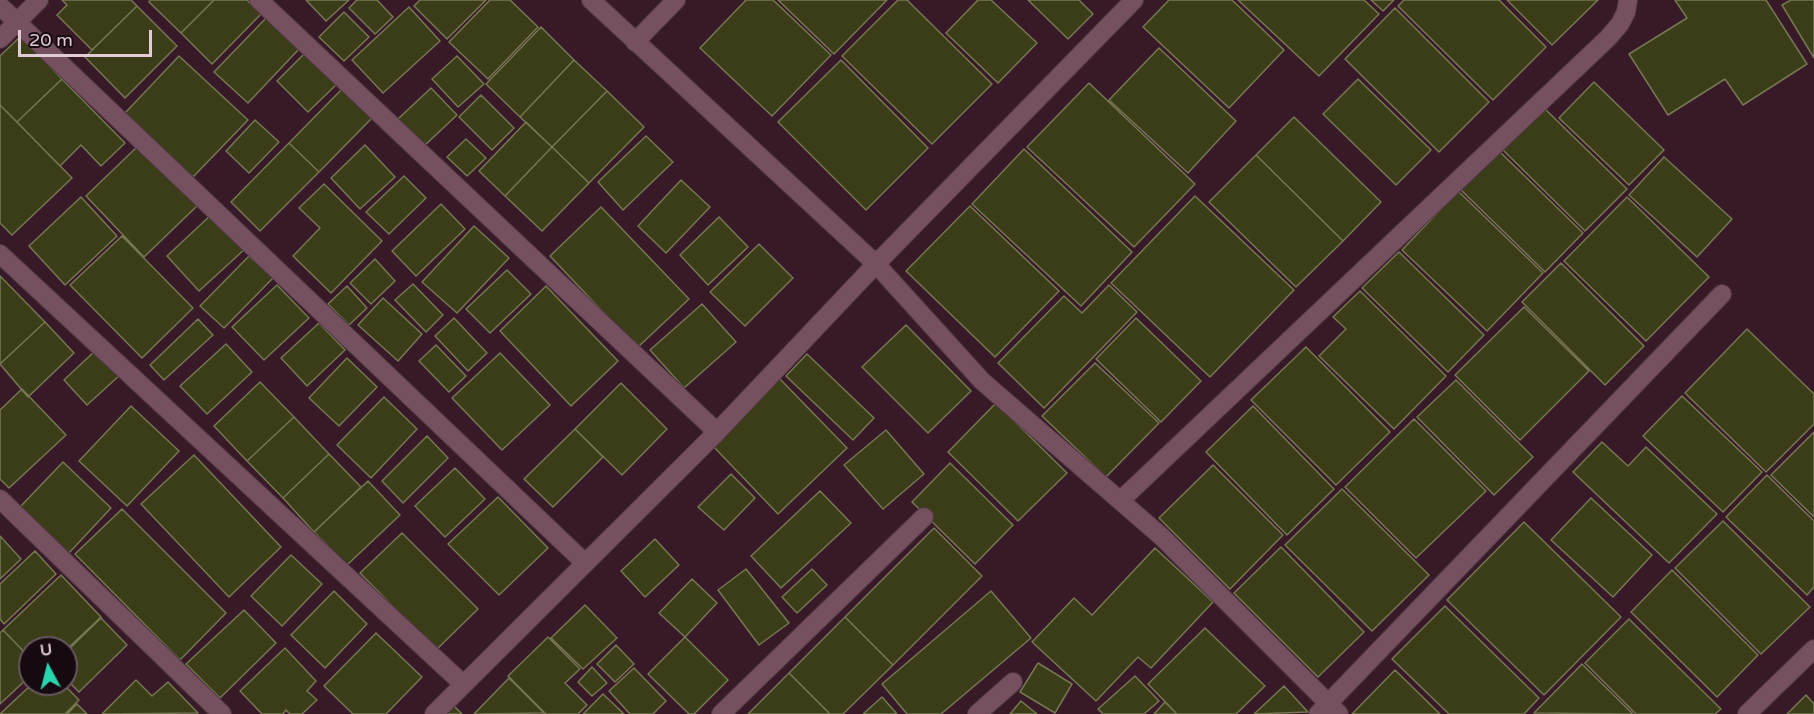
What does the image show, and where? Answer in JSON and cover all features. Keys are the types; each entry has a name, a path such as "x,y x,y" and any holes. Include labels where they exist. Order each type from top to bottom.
{"street":[{"path":"0,39 39,0"},
{"path":"259,0 717,432"},
{"path":"591,0 876,264 982,381 1121,501 1220,592 1329,710 1722,294"},
{"path":"635,42 676,0"},
{"path":"434,714 717,432 876,264 1134,0"},
{"path":"1121,501 1608,38 1623,18 1628,0"},
{"path":"0,6 585,563"},
{"path":"0,254 463,684"},
{"path":"0,499 222,714"},
{"path":"721,714 924,517"},
{"path":"1747,714 1814,649"},
{"path":"977,714 1012,682"}],"building":[{"path":"62,0 131,0 137,6 92,50 57,15 67,5"},
{"path":"150,0 214,0 181,33 149,2"},
{"path":"214,0 247,0 261,14 212,64 181,33"},
{"path":"306,0 349,0 326,21"},
{"path":"357,0 377,0 393,17 375,34 349,8"},
{"path":"420,0 486,0 447,39 414,6"},
{"path":"490,0 510,0 538,27 488,79 449,42"},
{"path":"746,0 773,0 831,55 772,116 700,48"},
{"path":"778,0 887,0 834,54"},
{"path":"898,0 907,0 992,84 932,144 842,56"},
{"path":"978,0 991,0 1037,43 998,83 946,33"},
{"path":"1028,0 1079,0 1093,14 1068,39"},
{"path":"1169,0 1232,0 1284,50 1229,108 1143,27"},
{"path":"1238,0 1364,0 1379,14 1319,76"},
{"path":"1371,0 1394,0 1383,11"},
{"path":"1404,0 1499,0 1546,47 1493,100 1398,6"},
{"path":"1507,0 1598,0 1552,45"},
{"path":"1675,0 1766,0 1807,64 1743,105 1725,79 1668,115 1629,54 1687,18"},
{"path":"1791,0 1814,0 1814,58 1782,5"},
{"path":"137,6 177,46 125,98 85,57"},
{"path":"409,7 440,41 383,93 352,60"},
{"path":"1395,8 1489,102 1439,152 1345,59"},
{"path":"344,12 369,37 344,61 319,37"},
{"path":"267,17 300,48 248,103 214,72"},
{"path":"541,27 574,60 520,117 486,84"},
{"path":"21,36 62,79 17,122 0,105 0,56"},
{"path":"1159,48 1236,121 1188,173 1109,100"},
{"path":"305,53 337,84 308,112 277,81"},
{"path":"179,56 248,120 193,177 125,113"},
{"path":"457,56 484,84 458,107 432,79"},
{"path":"574,60 607,91 552,147 520,117"},
{"path":"841,60 928,148 866,210 778,122"},
{"path":"62,79 125,143 101,166 81,145 60,166 17,122"},
{"path":"1358,79 1431,150 1396,185 1323,114"},
{"path":"1594,82 1664,150 1629,185 1559,118"},
{"path":"1089,83 1195,184 1134,247 1027,147"},
{"path":"431,88 457,115 424,146 398,119"},
{"path":"342,89 372,118 319,172 289,143"},
{"path":"607,91 644,127 589,183 552,147"},
{"path":"481,95 514,128 492,150 459,117"},
{"path":"0,105 72,178 12,235 0,223"},
{"path":"1544,108 1627,189 1585,231 1503,150"},
{"path":"1294,117 1381,202 1343,241 1256,155"},
{"path":"255,120 279,142 249,173 226,151"},
{"path":"526,122 552,147 505,196 479,171"},
{"path":"646,136 673,162 623,210 598,182"},
{"path":"466,139 486,158 467,176 447,157"},
{"path":"289,143 319,172 260,231 231,202"},
{"path":"139,145 198,205 144,257 86,196"},
{"path":"365,145 395,177 360,209 331,178"},
{"path":"552,147 589,183 542,231 505,196"},
{"path":"1024,149 1132,252 1081,306 972,204"},
{"path":"1499,151 1583,233 1545,272 1461,190"},
{"path":"1256,155 1343,241 1296,287 1209,202"},
{"path":"1664,157 1732,219 1697,257 1629,195"},
{"path":"404,176 426,198 389,234 366,212"},
{"path":"681,180 710,207 666,253 638,226"},
{"path":"324,184 382,241 331,293 293,256 320,228 299,208"},
{"path":"1458,191 1543,273 1487,331 1402,250"},
{"path":"1195,196 1294,290 1210,377 1111,283"},
{"path":"81,197 117,236 65,285 29,246"},
{"path":"1627,197 1709,277 1646,341 1564,261"},
{"path":"441,204 465,229 416,276 392,251"},
{"path":"970,206 1059,291 995,357 906,271"},
{"path":"601,207 689,299 637,348 550,256"},
{"path":"213,213 246,248 199,291 167,256"},
{"path":"719,217 748,247 708,285 680,255"},
{"path":"474,226 509,258 457,313 422,282"},
{"path":"122,236 193,308 142,358 70,285"},
{"path":"759,244 793,278 745,326 710,292"},
{"path":"1399,252 1484,335 1448,372 1362,288"},
{"path":"249,256 273,278 224,328 200,306"},
{"path":"375,259 395,281 371,304 350,283"},
{"path":"1561,263 1644,346 1605,385 1522,302"},
{"path":"507,270 531,294 490,333 466,309"},
{"path":"0,276 45,322 0,364"},
{"path":"413,284 443,315 426,332 395,300"},
{"path":"277,285 309,318 264,360 232,327"},
{"path":"1109,285 1137,312 1044,408 998,363 1064,296 1082,313"},
{"path":"347,286 367,308 349,325 328,304"},
{"path":"546,286 618,361 571,406 500,331"},
{"path":"1360,291 1446,376 1394,429 1319,356 1346,329 1333,317"},
{"path":"383,298 422,334 398,361 358,325"},
{"path":"702,304 736,342 684,388 650,350"},
{"path":"1524,307 1589,371 1520,440 1455,375"},
{"path":"454,318 487,353 468,371 435,336"},
{"path":"1136,318 1201,381 1161,422 1096,359"},
{"path":"198,319 213,335 164,380 150,365"},
{"path":"45,322 74,353 28,397 0,364"},
{"path":"319,323 345,350 307,386 281,358"},
{"path":"906,325 971,391 928,433 862,367"},
{"path":"1747,329 1814,394 1814,424 1766,472 1685,393"},
{"path":"226,344 252,372 207,414 180,386"},
{"path":"436,345 466,376 449,392 419,361"},
{"path":"1306,347 1390,432 1336,485 1251,400"},
{"path":"96,350 120,375 87,405 64,380"},
{"path":"500,353 550,405 502,450 452,398"},
{"path":"807,354 874,418 853,440 786,376"},
{"path":"347,358 377,387 339,426 309,398"},
{"path":"1095,363 1159,423 1106,477 1042,416"},
{"path":"779,378 847,448 778,514 711,444"},
{"path":"1456,380 1533,457 1494,495 1417,417"},
{"path":"260,382 294,417 247,461 214,426"},
{"path":"621,383 667,429 622,475 575,429"},
{"path":"22,389 66,435 9,488 0,479 0,410"},
{"path":"1682,396 1762,472 1723,512 1643,436"},
{"path":"384,397 417,429 371,478 337,445"},
{"path":"996,403 1067,473 1018,521 948,452"},
{"path":"131,406 179,451 127,506 79,461"},
{"path":"1253,406 1334,489 1287,535 1206,452"},
{"path":"294,417 329,454 283,498 247,461"},
{"path":"1414,419 1486,491 1416,558 1345,487"},
{"path":"575,429 603,457 553,507 524,479"},
{"path":"886,430 924,474 883,509 844,465"},
{"path":"1814,432 1814,517 1771,475"},
{"path":"427,436 448,458 403,503 382,481"},
{"path":"1602,442 1628,466 1646,447 1717,514 1669,563 1573,472"},
{"path":"329,454 361,487 314,532 283,498"},
{"path":"194,455 281,547 229,597 141,504"},
{"path":"63,462 111,508 68,554 19,508"},
{"path":"950,463 1013,525 975,564 912,502"},
{"path":"1213,465 1283,535 1230,589 1159,518"},
{"path":"455,468 485,499 445,537 415,506"},
{"path":"731,474 755,498 724,530 698,507"},
{"path":"1767,475 1814,521 1814,587 1807,595 1726,517"},
{"path":"368,481 400,515 347,565 314,532"},
{"path":"1342,489 1429,575 1372,631 1285,545"},
{"path":"820,491 851,523 781,588 751,556"},
{"path":"498,497 548,548 499,595 448,544"},
{"path":"1591,498 1652,555 1613,597 1551,540"},
{"path":"122,509 226,613 180,660 75,554"},
{"path":"1723,521 1810,607 1761,654 1675,568"},
{"path":"1524,522 1621,617 1544,695 1447,600"},
{"path":"934,528 982,576 893,665 845,617"},
{"path":"402,533 478,609 436,650 360,573"},
{"path":"0,536 21,559 0,579"},
{"path":"655,539 679,565 645,597 621,571"},
{"path":"1281,547 1364,632 1318,677 1234,593"},
{"path":"1155,548 1213,602 1151,668 1138,657 1096,701 1032,642 1074,598 1092,615"},
{"path":"35,551 56,574 4,624 0,619 0,584"},
{"path":"291,555 322,584 282,626 251,596"},
{"path":"746,569 789,623 759,645 718,590"},
{"path":"812,569 827,585 797,613 782,597"},
{"path":"1672,570 1758,655 1717,697 1631,612"},
{"path":"61,575 101,617 78,639 78,636 18,636 18,646 3,630"},
{"path":"692,579 717,603 685,637 659,613"},
{"path":"334,591 367,624 325,668 291,635"},
{"path":"991,591 1031,638 941,714 907,714 882,684"},
{"path":"585,605 617,638 583,669 551,638"},
{"path":"1445,606 1539,698 1524,714 1449,714 1392,659"},
{"path":"244,610 276,643 220,698 186,664"},
{"path":"845,617 893,665 843,714 830,714 789,673"},
{"path":"101,618 127,645 79,692 78,691 78,640"},
{"path":"1629,619 1721,709 1715,714 1636,714 1585,663"},
{"path":"1205,628 1265,686 1236,714 1177,714 1148,684"},
{"path":"3,630 18,646 18,687 0,704 0,633"},
{"path":"376,633 422,677 386,714 353,714 324,686"},
{"path":"548,637 580,669 565,683 587,705 578,714 546,714 508,676"},
{"path":"685,637 728,680 694,714 689,714 648,674"},
{"path":"616,645 634,664 615,682 597,664"},
{"path":"285,648 316,681 307,691 317,700 302,714 290,714 286,710 283,714 262,714 240,691"},
{"path":"1038,663 1072,684 1055,713 1020,692"},
{"path":"1582,664 1633,714 1534,713"},
{"path":"592,667 607,683 592,696 578,682"},
{"path":"634,668 666,701 653,714 630,714 609,691"},
{"path":"1395,670 1440,714 1352,714"},
{"path":"789,673 830,714 748,714"},
{"path":"1135,676 1159,701 1144,714 1103,714 1098,709"},
{"path":"509,678 544,713 474,714"},
{"path":"136,680 152,696 168,682 198,713 102,714"},
{"path":"1284,686 1308,712 1254,714"},
{"path":"603,694 624,714 583,714"},
{"path":"1806,695 1814,704 1814,714 1787,714"},
{"path":"19,696 75,696 79,700 65,714 0,714"},
{"path":"882,697 897,714 863,714"},
{"path":"1021,701 1037,714 1010,714"},
{"path":"1165,702 1177,714 1154,714"},
{"path":"451,703 462,714 440,714"},
{"path":"77,704 87,714 67,714"}]}
